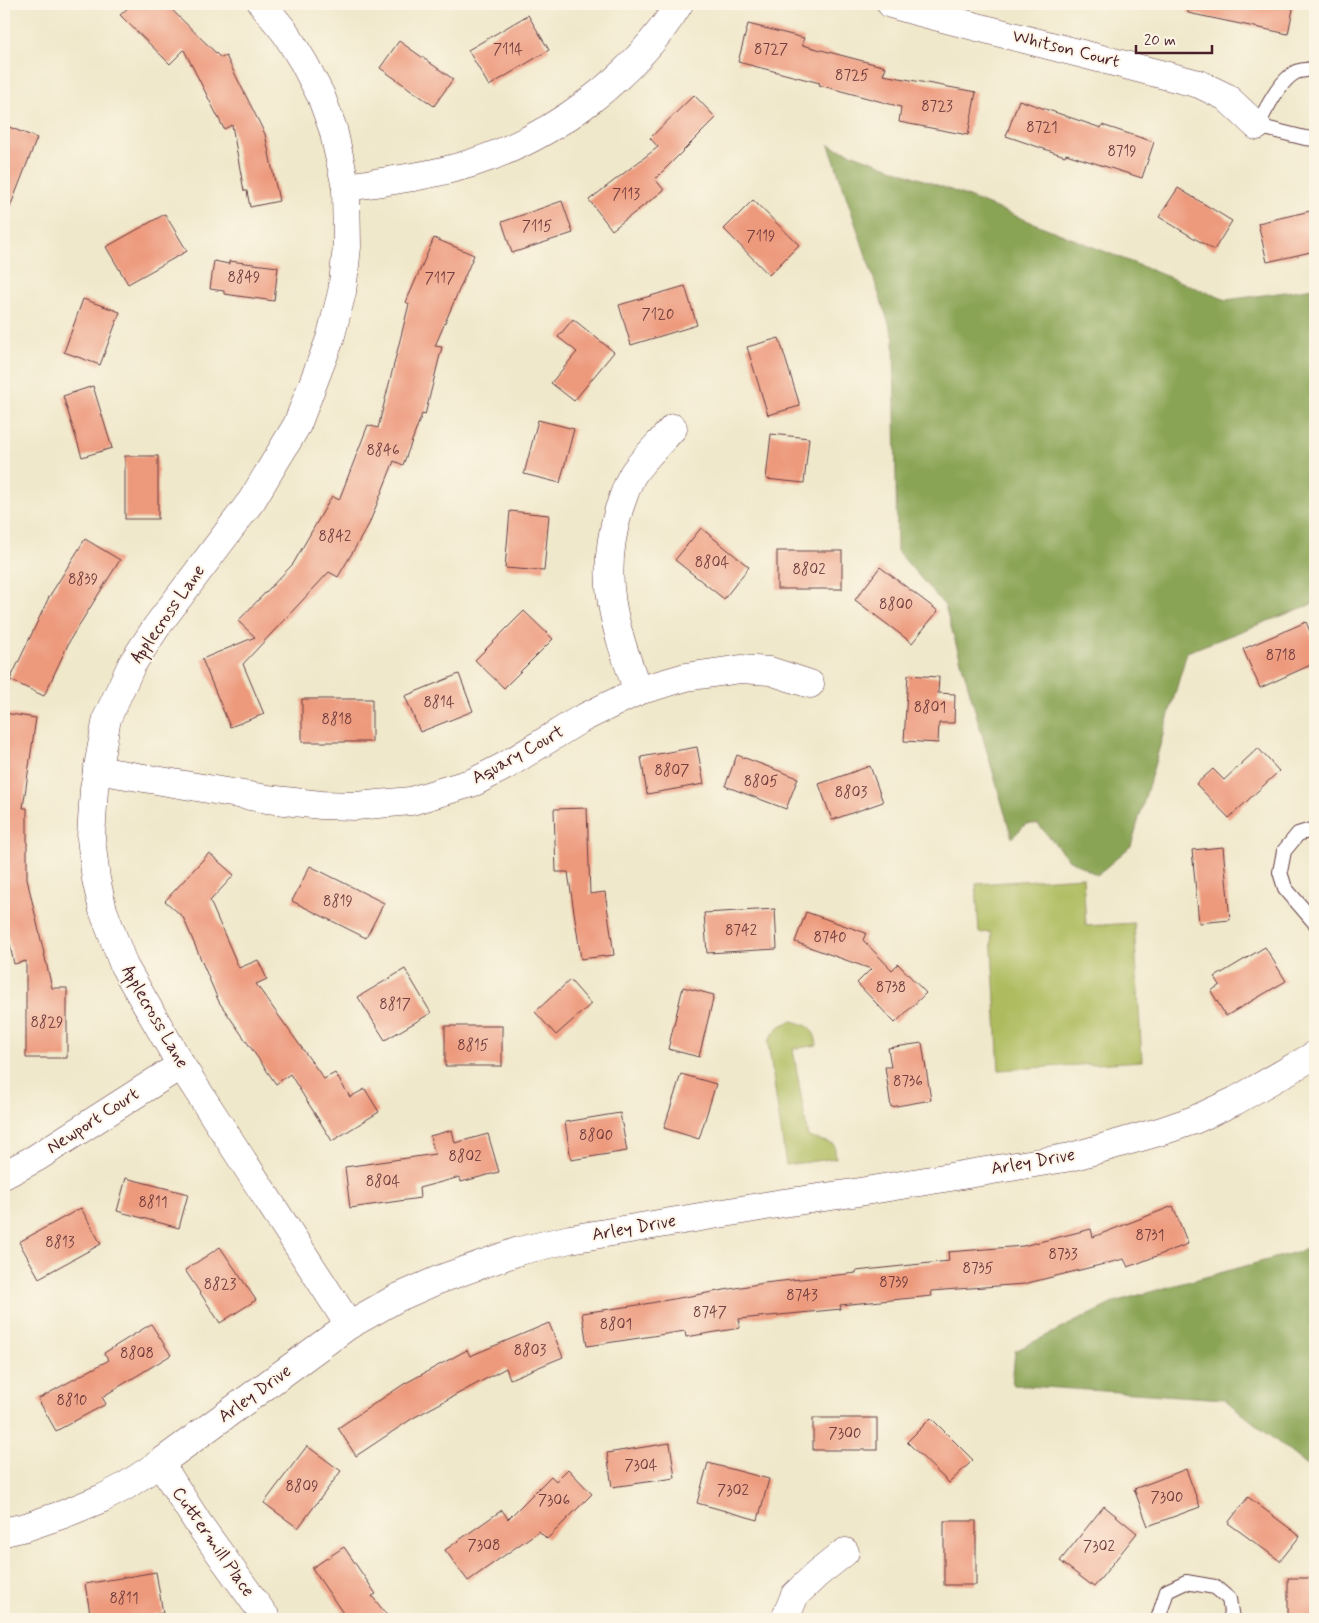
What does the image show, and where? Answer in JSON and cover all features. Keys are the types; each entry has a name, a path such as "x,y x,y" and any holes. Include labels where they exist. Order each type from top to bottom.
{"street":[{"name":"Applecross Lane","path":"262,4 285,32 304,63 321,96 333,129 346,187 347,247 342,292 330,339 297,425 252,500 157,626 132,664 107,718 94,789 92,838 96,879 104,910 124,966 181,1065 349,1326"},
{"path":"346,187 430,174 473,163 519,145 588,103 638,57 679,4"},
{"name":"Whitson Court","path":"891,4 1192,81 1226,97 1257,126"},
{"path":"638,691 617,632 612,611 609,575 610,545 627,486 635,470 673,428"},
{"name":"Aquary Court","path":"97,770 267,799 312,804 356,806 411,801 474,782 505,766 579,720 638,691 686,677 741,669 770,671 810,684"},
{"name":"Arley Drive","path":"4,1532 26,1527 103,1498 124,1487 349,1326 397,1298 438,1280 519,1251 570,1239 1071,1157 1194,1120 1235,1101 1315,1055"},
{"name":"Newport Court","path":"4,1176 36,1158 181,1065"},
{"name":"Cuttermill Place","path":"160,1463 198,1523 267,1619"},
{"path":"785,1619 794,1595 816,1574 845,1552"}],"lane":[{"path":"1315,68 1296,72 1286,81 1277,92 1257,126 1315,139"},
{"path":"1315,832 1311,830 1298,834 1284,851 1280,872 1285,888 1315,923"},
{"path":"1158,1619 1166,1591 1186,1582 1215,1587 1228,1599 1232,1619"}],"green space":[{"path":"829,145 956,192 1226,300 1315,288 1315,603 1187,652 1131,846 1097,875 1068,859 1038,824 1026,824 1012,838 945,606 897,551 894,339"},
{"path":"1083,877 1086,926 1134,923 1142,1061 999,1070 991,932 979,933 976,884"},
{"path":"793,1021 804,1024 813,1031 817,1045 793,1049 808,1137 834,1144 836,1158 786,1165 768,1042 778,1028"},
{"path":"1315,1247 1315,1472 1224,1399 1012,1385 1015,1351 1117,1301"}],"building":[{"path":"132,4 166,4 221,58 226,56 265,134 279,201 250,207 247,191 244,191 232,125 224,129 184,50 170,64 120,15"},
{"path":"1188,4 1294,4 1288,34 1188,13"},
{"path":"528,15 549,50 489,86 468,50"},
{"path":"748,24 804,38 802,45 886,67 883,75 976,92 968,135 899,122 901,107 819,85 820,83 738,62"},
{"path":"399,41 453,79 434,106 380,68"},
{"path":"694,95 716,118 655,179 664,190 612,230 589,200 658,147 650,138"},
{"path":"1019,100 1101,128 1102,125 1154,142 1142,178 1066,154 1065,156 1006,136"},
{"path":"4,125 37,138 5,220 4,220"},
{"path":"1178,188 1232,221 1214,250 1159,217"},
{"path":"753,200 799,245 769,275 724,229"},
{"path":"562,201 573,233 512,253 502,222"},
{"path":"1315,210 1315,251 1267,262 1258,223"},
{"path":"165,214 187,251 128,284 106,247"},
{"path":"434,238 474,255 435,346 442,347 425,415 422,414 403,465 394,461 369,524 338,577 329,572 243,664 264,714 230,727 202,659 255,637 238,621 293,564 332,496 339,500 368,425 378,428 409,304 406,302"},
{"path":"214,261 229,264 229,261 278,267 274,301 224,294 224,291 210,289"},
{"path":"685,286 697,325 631,345 619,305"},
{"path":"83,299 120,312 100,365 64,352"},
{"path":"573,319 614,352 574,401 551,383 577,352 558,337"},
{"path":"779,338 800,406 768,415 747,347"},
{"path":"93,386 112,448 82,457 63,396"},
{"path":"538,420 574,429 560,483 524,474"},
{"path":"771,434 809,438 804,483 766,479"},
{"path":"125,456 158,456 158,519 125,519"},
{"path":"510,511 549,515 544,571 505,568"},
{"path":"701,528 749,567 724,599 675,560"},
{"path":"85,539 120,560 71,638 44,696 10,680 49,597"},
{"path":"777,551 842,551 842,589 777,589"},
{"path":"880,567 938,611 912,643 855,600"},
{"path":"524,611 553,639 504,688 475,660"},
{"path":"1306,622 1315,643 1315,663 1260,688 1243,649"},
{"path":"459,674 473,711 420,732 405,696"},
{"path":"908,675 939,677 938,693 955,694 954,723 939,723 938,743 904,741"},
{"path":"302,699 372,699 372,742 302,742"},
{"path":"4,713 36,718 23,808 27,808 27,879 52,988 67,988 67,1058 26,1058 26,961 14,964 7,931 4,932"},
{"path":"697,747 704,784 647,794 641,757"},
{"path":"1258,748 1279,771 1229,818 1196,784 1213,769 1224,780"},
{"path":"737,755 798,778 786,809 725,786"},
{"path":"870,766 883,802 832,820 819,784"},
{"path":"587,808 590,894 605,892 614,955 581,959 568,872 556,872 554,809"},
{"path":"1223,847 1230,920 1199,923 1192,850"},
{"path":"209,853 234,875 210,901 239,968 258,960 267,979 256,984 324,1079 335,1073 350,1097 365,1089 379,1112 332,1141 290,1074 276,1084 219,1002 183,917 165,901"},
{"path":"310,866 384,903 366,938 292,901"},
{"path":"775,909 777,949 707,953 704,913"},
{"path":"806,912 866,933 863,940 892,970 898,964 926,993 895,1023 857,983 871,969 795,942"},
{"path":"1265,947 1286,981 1226,1016 1211,991 1220,985 1215,977"},
{"path":"405,969 431,1013 385,1040 358,997"},
{"path":"570,980 591,1004 556,1035 535,1012"},
{"path":"683,987 714,995 699,1057 668,1049"},
{"path":"445,1026 502,1026 502,1066 445,1066"},
{"path":"922,1043 931,1100 891,1107 885,1067 891,1067 888,1048"},
{"path":"681,1074 716,1084 699,1139 664,1128"},
{"path":"620,1113 627,1151 571,1160 565,1122"},
{"path":"452,1130 455,1143 488,1134 499,1172 461,1182 460,1177 419,1188 420,1198 350,1208 345,1167 435,1154 430,1136"},
{"path":"126,1178 188,1194 179,1228 117,1211"},
{"path":"1173,1206 1188,1244 1128,1267 1124,1259 1024,1284 931,1291 932,1296 840,1305 841,1309 739,1319 740,1328 686,1337 685,1331 587,1346 582,1313 764,1283 949,1261 948,1252 1023,1246 1091,1229 1093,1237"},
{"path":"81,1208 101,1244 39,1278 19,1242"},
{"path":"220,1247 256,1300 220,1323 185,1270"},
{"path":"549,1323 563,1357 510,1379 506,1368 413,1418 356,1456 338,1428 404,1384 467,1350 470,1356"},
{"path":"151,1324 171,1355 102,1397 106,1404 56,1431 38,1399 109,1360 104,1353"},
{"path":"813,1418 877,1418 877,1450 813,1450"},
{"path":"931,1418 973,1460 949,1483 907,1442"},
{"path":"670,1443 675,1478 612,1487 607,1453"},
{"path":"307,1446 341,1471 298,1528 264,1503"},
{"path":"708,1463 769,1479 758,1520 697,1503"},
{"path":"568,1469 592,1494 547,1539 539,1531 468,1581 445,1550 502,1510 508,1519 551,1476 556,1481"},
{"path":"1186,1469 1200,1507 1148,1526 1134,1489"},
{"path":"1248,1497 1300,1536 1280,1561 1228,1523"},
{"path":"1104,1506 1137,1533 1094,1587 1060,1561"},
{"path":"944,1521 976,1521 976,1585 944,1585"},
{"path":"344,1547 376,1594 372,1596 390,1619 347,1619 312,1568"},
{"path":"156,1572 163,1613 131,1619 91,1619 85,1584"},
{"path":"1288,1578 1315,1578 1315,1619 1288,1619"}]}
